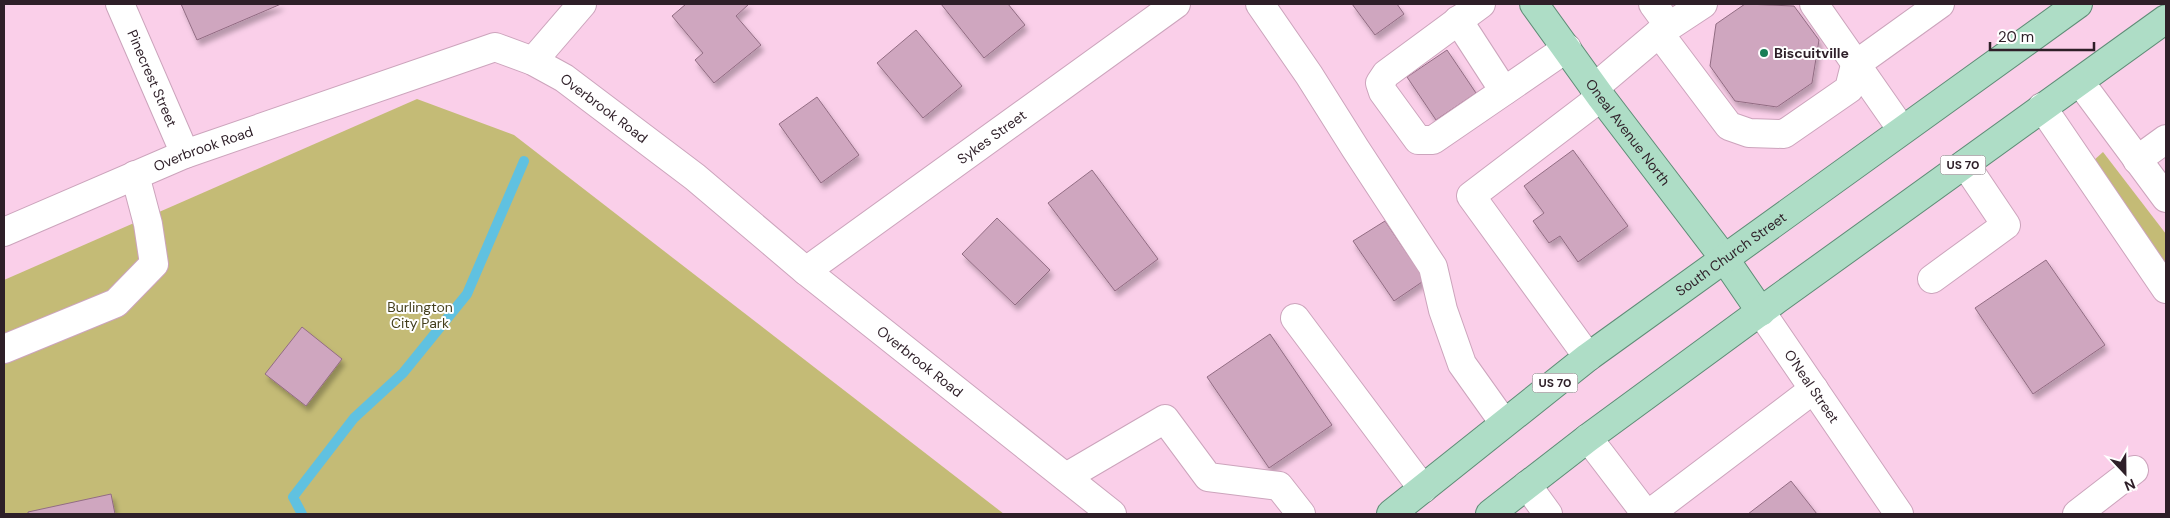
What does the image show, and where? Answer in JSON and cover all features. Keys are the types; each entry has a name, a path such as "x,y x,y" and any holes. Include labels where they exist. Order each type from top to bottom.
{"main road":[{"name":"Oneal Avenue North","path":"1534,4 1724,258"},
{"name":"South Church Street","path":"1391,514 1588,357 2078,4"},
{"name":"US 70","path":"1490,514 1588,438 2166,19"},
{"name":"O'Neal Street","path":"1724,258 1761,312"}],"street":[{"name":"Pinecrest Street","path":"120,4 185,154"},
{"path":"533,61 582,4"},
{"name":"Sykes Street","path":"806,271 1176,4"},
{"path":"1260,4 1309,75 1354,148 1434,266 1443,310 1462,364 1504,423"},
{"path":"1481,4 1386,74 1380,84 1383,92 1418,140 1433,140 1567,48"},
{"path":"1653,4 1664,30 1730,126 1749,133 1784,134 1849,89 1855,64 1940,4"},
{"path":"1588,357 1471,196 1598,92 1664,30 1703,4"},
{"path":"1814,4 1902,130"},
{"path":"1458,20 1504,91"},
{"name":"Overbrook Road","path":"4,232 185,154 495,47 533,61 564,78 695,177 806,271 1112,514"},
{"path":"2080,82 2166,198"},
{"path":"2042,108 2166,289"},
{"path":"2137,160 2166,139"},
{"path":"1932,279 2006,225 1965,164"},
{"path":"4,349 116,303 154,264 148,224 135,176"},
{"name":"O'Neal Street","path":"1761,312 1898,514"},
{"path":"1295,318 1422,489"},
{"path":"1588,438 1648,514 1814,389"},
{"path":"1066,477 1165,418 1208,477 1278,486 1301,514"},
{"path":"2077,514 2134,470"},
{"path":"1527,485 1548,514"}],"green space":[{"name":"Burlington City Park","path":"417,99 514,135 1004,514 4,514 4,280"},
{"path":"2103,152 2166,234 2166,269 2092,162"}],"building":[{"path":"181,4 281,4 197,40"},
{"path":"686,4 749,4 736,16 761,45 714,83 695,60 703,53 672,16"},
{"path":"941,4 1008,4 1025,25 984,58"},
{"path":"1352,4 1397,4 1404,14 1375,35"},
{"name":"Biscuitville","path":"1745,4 1794,6 1819,40 1812,83 1777,107 1735,101 1710,66 1716,24"},
{"path":"916,30 962,86 923,118 877,63"},
{"path":"1447,50 1476,93 1436,120 1407,77"},
{"path":"817,97 859,155 821,183 779,124"},
{"path":"1573,150 1628,226 1578,262 1560,236 1549,243 1533,221 1544,213 1524,186"},
{"path":"1092,170 1158,259 1115,291 1048,203"},
{"path":"997,218 1050,270 1015,305 962,254"},
{"path":"1385,221 1425,280 1394,301 1353,241"},
{"path":"2046,260 2105,345 2033,394 1975,308"},
{"path":"302,327 342,359 306,406 265,374"},
{"path":"1270,334 1332,425 1269,468 1207,377"},
{"path":"1791,481 1817,514 1748,514"},
{"path":"111,494 115,514 28,514 28,512"}],"waterway":[{"path":"302,514 293,497 354,418 403,373 467,294 524,161"}],"place":[{"name":"Biscuitville","path":"1764,53"}]}
